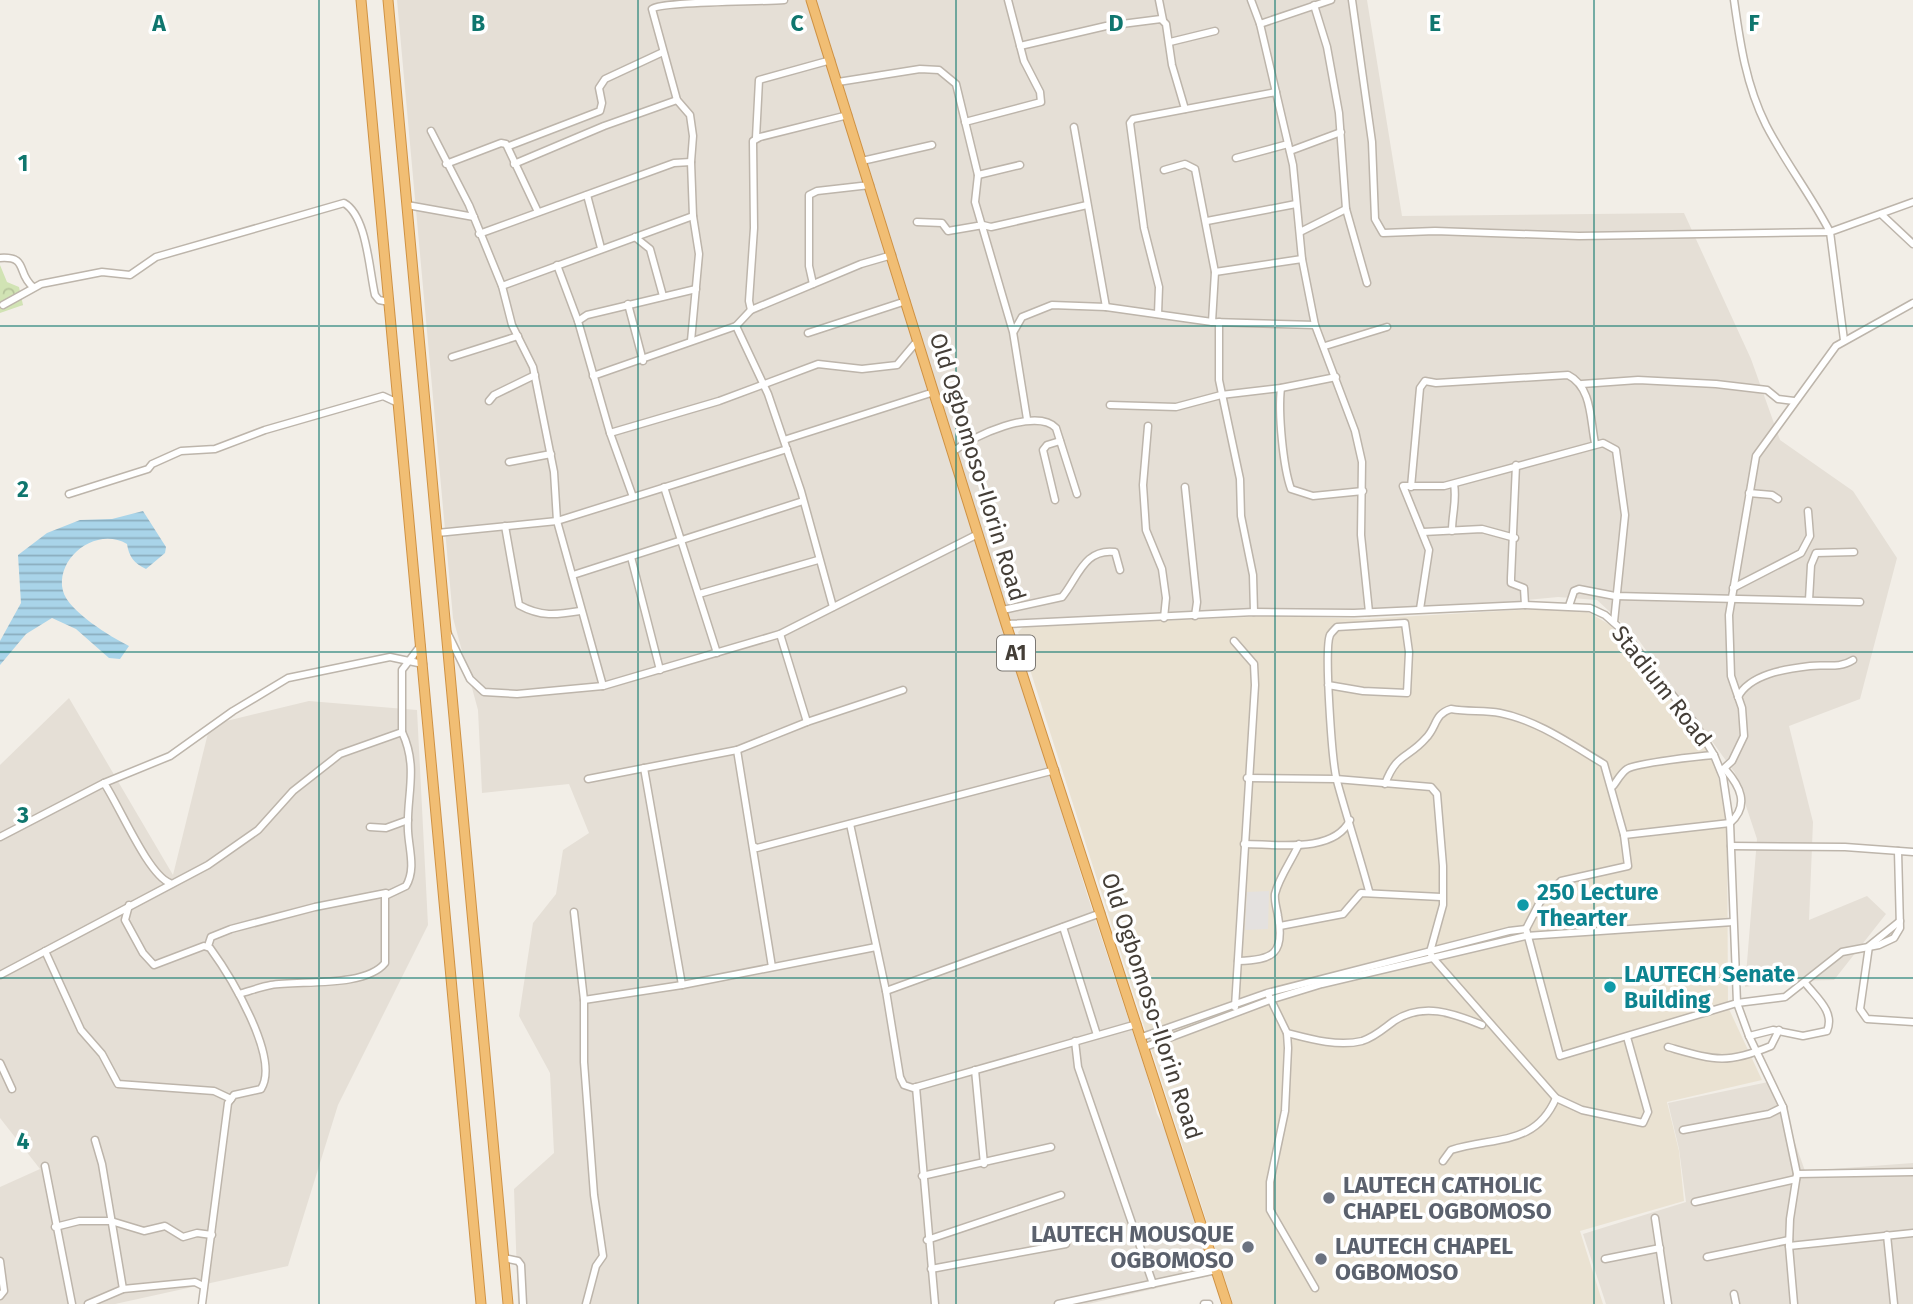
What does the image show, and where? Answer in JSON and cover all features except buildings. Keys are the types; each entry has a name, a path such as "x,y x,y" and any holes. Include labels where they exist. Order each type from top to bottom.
{"highway":[{"path":"361,0 481,1304"},
{"path":"388,0 508,1304"},
{"name":"Old Ogbomoso-Ilorin Road","path":"811,0 1006,624 1227,1304"}],"street":[{"path":"691,341 699,243 693,216 693,136 690,115 677,100 652,9 659,5 687,1 732,4 785,0"},
{"path":"965,122 1041,102 1040,92 1028,71 1008,0"},
{"path":"1159,0 1170,42 1172,65 1185,108"},
{"path":"1251,0 1260,24 1289,148 1302,259 1315,325 1355,431 1362,462 1361,535 1369,612"},
{"path":"1260,24 1331,0"},
{"path":"1352,0 1372,142 1375,219 1384,233 1579,236 1830,232 1913,202"},
{"path":"1734,0 1739,44 1757,104 1778,147 1830,232 1844,340"},
{"path":"1314,5 1327,47 1341,132 1346,209 1367,283"},
{"path":"1020,46 1106,26 1163,20"},
{"path":"1170,42 1215,31"},
{"path":"606,126 600,111 602,108 598,88 601,82 642,59 663,52"},
{"path":"751,310 749,300 754,228 752,149 756,138 759,80 831,60"},
{"path":"838,82 920,69 939,71 956,84 978,175 975,202 1013,332 1027,419"},
{"path":"1158,314 1159,286 1144,228 1130,123 1133,119 1276,92"},
{"path":"514,164 677,100"},
{"path":"446,164 501,142 509,146 600,111"},
{"path":"756,138 848,115"},
{"path":"1074,127 1106,307"},
{"path":"430,131 474,217 502,286 517,336 535,375 551,454 557,521 573,575 580,611 603,685"},
{"path":"1236,158 1289,148 1341,132"},
{"path":"862,161 932,145"},
{"path":"509,146 514,164 538,212"},
{"path":"479,234 674,163 691,162"},
{"path":"1164,170 1185,164 1192,166 1207,221 1215,272 1221,395 1238,470 1241,516 1254,575 1254,612"},
{"path":"978,175 1020,165"},
{"path":"813,284 809,266 809,195 817,191 870,185"},
{"path":"587,195 601,248"},
{"path":"3,306 33,287 102,272 130,275 156,257 344,203 358,216 376,295 379,300 389,302"},
{"path":"1207,221 1296,204"},
{"path":"407,205 474,217"},
{"path":"917,222 942,223 948,231 983,225 991,227 1087,205"},
{"path":"1300,232 1346,209"},
{"path":"1881,214 1913,244"},
{"path":"502,286 693,216"},
{"path":"986,237 991,227"},
{"path":"635,236 650,250 663,296"},
{"path":"593,376 643,361 736,326 751,310 892,255"},
{"path":"0,258 13,257 20,262 26,281 33,287"},
{"path":"1215,272 1302,259"},
{"path":"557,265 578,321 610,433 633,497"},
{"path":"578,321 587,315 696,289"},
{"path":"808,333 906,301"},
{"path":"1624,835 1730,823 1741,811 1739,785 1723,770 1744,736 1738,697 1731,676 1731,598 1756,456 1794,401 1844,340 1913,303"},
{"path":"628,304 643,361"},
{"path":"1013,332 1022,317 1052,305 1106,307 1216,322 1315,325"},
{"path":"736,326 764,384 784,440 833,607"},
{"path":"1325,346 1387,327"},
{"path":"452,357 517,336"},
{"path":"610,433 656,422 818,364 862,369 888,367 905,358 918,340"},
{"path":"1410,487 1423,382 1557,374 1568,375 1582,384 1637,380 1716,384 1767,390 1778,399 1794,401"},
{"path":"489,401 494,395 535,375"},
{"path":"1110,405 1176,407 1221,395 1281,388 1336,376"},
{"path":"1582,384 1595,443"},
{"path":"1281,388 1280,418 1287,477 1292,489 1313,496 1363,491"},
{"path":"784,440 934,392"},
{"path":"69,494 148,469 158,460 181,451 215,449 265,430 383,396 398,402"},
{"path":"953,452 969,439 1027,419 1053,424 1077,495"},
{"path":"1148,426 1143,485 1146,530 1162,569 1166,598 1164,618"},
{"path":"1055,500 1043,450 1047,445 1060,441"},
{"path":"1420,609 1430,553 1403,486 1454,484 1595,443 1613,447 1620,463 1625,515 1614,622"},
{"path":"437,533 557,521 787,449"},
{"path":"509,463 551,454"},
{"path":"1516,465 1511,583 1524,588 1525,605"},
{"path":"1452,531 1452,508 1457,499 1454,484"},
{"path":"664,487 717,653"},
{"path":"1185,488 1197,602 1195,616"},
{"path":"1749,493 1772,495 1778,499"},
{"path":"573,575 803,501"},
{"path":"1733,587 1801,553 1811,536 1808,511"},
{"path":"505,526 519,605 536,614 551,616 580,611"},
{"path":"1423,532 1482,529 1515,538"},
{"path":"446,629 470,679 484,692 517,694 603,685 780,634 978,534"},
{"path":"1806,546 1816,553 1854,551"},
{"path":"1003,610 1064,596 1078,571 1097,553 1115,552 1120,570"},
{"path":"1809,600 1811,565 1816,553"},
{"path":"631,556 660,670"},
{"path":"699,594 818,560"},
{"path":"1569,606 1574,591 1578,589 1615,596 1860,602"},
{"name":"Stadium Road","path":"1006,624 1254,612 1369,612 1525,605 1590,608 1614,622 1641,653 1723,770 1730,823 1737,1003 1749,1037 1783,1107 1797,1177 1789,1243 1794,1304"},
{"path":"1328,685 1363,691 1407,693 1409,652 1405,623 1337,627 1329,639 1328,685 1336,779 1369,891"},
{"path":"780,634 807,722"},
{"path":"1234,640 1254,664 1255,685 1247,778 1236,1012"},
{"path":"208,946 211,937 231,929 406,886 410,877 408,820 413,776 402,732 402,670 406,661 421,645"},
{"path":"0,837 104,783 170,756 233,711 288,678 390,657 423,664"},
{"path":"1738,697 1745,685 1754,679 1811,666 1832,667 1853,660"},
{"path":"588,779 737,750 807,722 903,690"},
{"path":"1385,784 1395,762 1427,738 1435,719 1451,709 1475,714 1502,713 1553,734 1604,764 1613,786 1628,866 1561,881 1540,902 1526,932 1560,1056 1737,1003 1785,998 1842,952 1879,945 1894,938 1900,928 1898,851"},
{"path":"0,975 208,865 258,830 293,791 340,754 402,732"},
{"path":"737,750 772,967"},
{"path":"1613,786 1623,772 1644,763 1681,761 1694,756 1714,755"},
{"path":"644,768 682,985"},
{"path":"755,849 1055,770"},
{"path":"1247,778 1336,779 1425,786 1437,794 1443,866 1443,905 1431,955"},
{"path":"104,783 141,849 162,878 171,883"},
{"path":"370,827 386,828 408,820"},
{"path":"1244,844 1299,844 1338,836 1350,820"},
{"path":"849,824 886,991 900,1077 904,1085 916,1087 1138,1024"},
{"path":"1238,961 1270,957 1279,946 1280,926 1274,897 1299,844"},
{"path":"1731,846 1846,847 1913,852"},
{"path":"1280,926 1343,914 1360,892 1441,897"},
{"path":"239,994 271,985 335,982 378,971 384,963 387,945 386,893"},
{"path":"129,905 125,920 143,953 154,965 208,946"},
{"path":"574,912 584,1000 584,1062 594,1195 603,1256 596,1266 586,1304"},
{"path":"886,991 1101,913"},
{"path":"1142,1037 1235,1004 1526,932 1733,922"},
{"path":"1063,927 1097,1035"},
{"path":"202,1304 231,1099 234,1095 258,1091 264,1084 265,1075 262,1043 239,994 208,946"},
{"path":"1869,946 1862,1014 1867,1019 1913,1022"},
{"path":"584,1000 682,985 876,947"},
{"path":"45,951 81,1030 102,1054 118,1084 214,1091 231,1099"},
{"path":"1431,955 1556,1098 1582,1110 1643,1123 1648,1112 1627,1037"},
{"path":"1749,1037 1779,1030 1803,1036 1827,1031 1830,1019 1827,1010 1805,984"},
{"path":"1145,1047 1236,1012 1269,996"},
{"path":"1269,996 1287,1033 1285,1111 1268,1196 1270,1210 1315,1288"},
{"path":"1287,1033 1344,1043 1361,1041 1380,1034 1411,1013 1433,1010 1454,1014 1482,1026"},
{"path":"1668,1047 1728,1060 1771,1046 1779,1030"},
{"path":"1075,1041 1078,1067 1153,1284"},
{"path":"0,1063 12,1090"},
{"path":"975,1070 984,1164"},
{"path":"916,1087 927,1240 935,1304"},
{"path":"1443,1161 1451,1150 1514,1138 1539,1125 1556,1098"},
{"path":"1682,1130 1769,1114 1783,1107"},
{"path":"95,1140 123,1289"},
{"path":"922,1176 1051,1147"},
{"path":"45,1166 72,1304"},
{"path":"1695,1202 1797,1177 1913,1172"},
{"path":"927,1240 1061,1195"},
{"path":"1655,1218 1668,1304"},
{"path":"55,1227 79,1221 111,1221 144,1231 165,1226 183,1237 197,1233 212,1235"},
{"path":"1707,1256 1789,1243 1913,1233"},
{"path":"1888,1235 1894,1304"},
{"path":"931,1269 1066,1244"},
{"path":"1605,1259 1660,1248"},
{"path":"504,1258 518,1261 520,1265 523,1304"},
{"path":"0,1262 4,1291 0,1296"},
{"path":"1058,1304 1216,1270"},
{"path":"88,1304 123,1289 195,1282 203,1286"},
{"path":"1734,1294 1736,1304"}],"shaded area":[{"path":"397,0 1367,0 1402,216 1684,213 1751,359 1780,440 1853,491 1897,558 1860,699 1789,726 1813,822 1809,920 1867,896 1886,914 1834,980 1785,981 1745,987 1757,839 1735,773 1635,635 1597,600 1558,597 1446,608 1003,622 1087,894 1147,1075 1157,1114 1166,1131 1214,1275 1088,1304 518,1304 514,1189 554,1153 550,1073 519,1016 533,923 556,894 563,850 589,833 569,784 482,793 478,710 453,618"},
{"path":"1570,607 1590,613 1610,625 1683,713 1713,758 1727,811 1728,1007 1762,1080 1667,1102 1679,1151 1684,1201 1580,1231 1603,1304 1233,1304 1018,632 1023,627 1274,616 1365,619"},
{"path":"69,698 173,875 210,725 309,701 417,710 428,925 338,1105 288,1266 115,1304 0,1304 0,1187 40,1169 0,1118 0,765"},
{"path":"1269,891 1268,929 1245,930 1247,892"},
{"path":"1773,1081 1805,1171 1913,1163 1913,1304 1606,1304 1583,1234 1686,1202 1679,1149 1668,1103"}],"green space":[{"path":"0,265 7,282 19,287 23,305 0,313"}],"water":[{"path":"143,511 166,547 165,553 146,569 133,559 127,544 115,539 103,539 80,548 65,567 62,579 67,599 81,615 129,646 120,659 109,658 76,629 52,618 26,634 0,665 0,641 21,603 18,555 47,533 80,520 112,519"}],"place":[{"name":"250 Lecture Thearter","path":"1523,905"},
{"name":"LAUTECH Senate Building","path":"1610,987"},
{"name":"LAUTECH CATHOLIC CHAPEL OGBOMOSO","path":"1329,1198"},
{"name":"LAUTECH MOUSQUE OGBOMOSO","path":"1248,1247"},
{"name":"LAUTECH CHAPEL OGBOMOSO","path":"1321,1259"}]}
